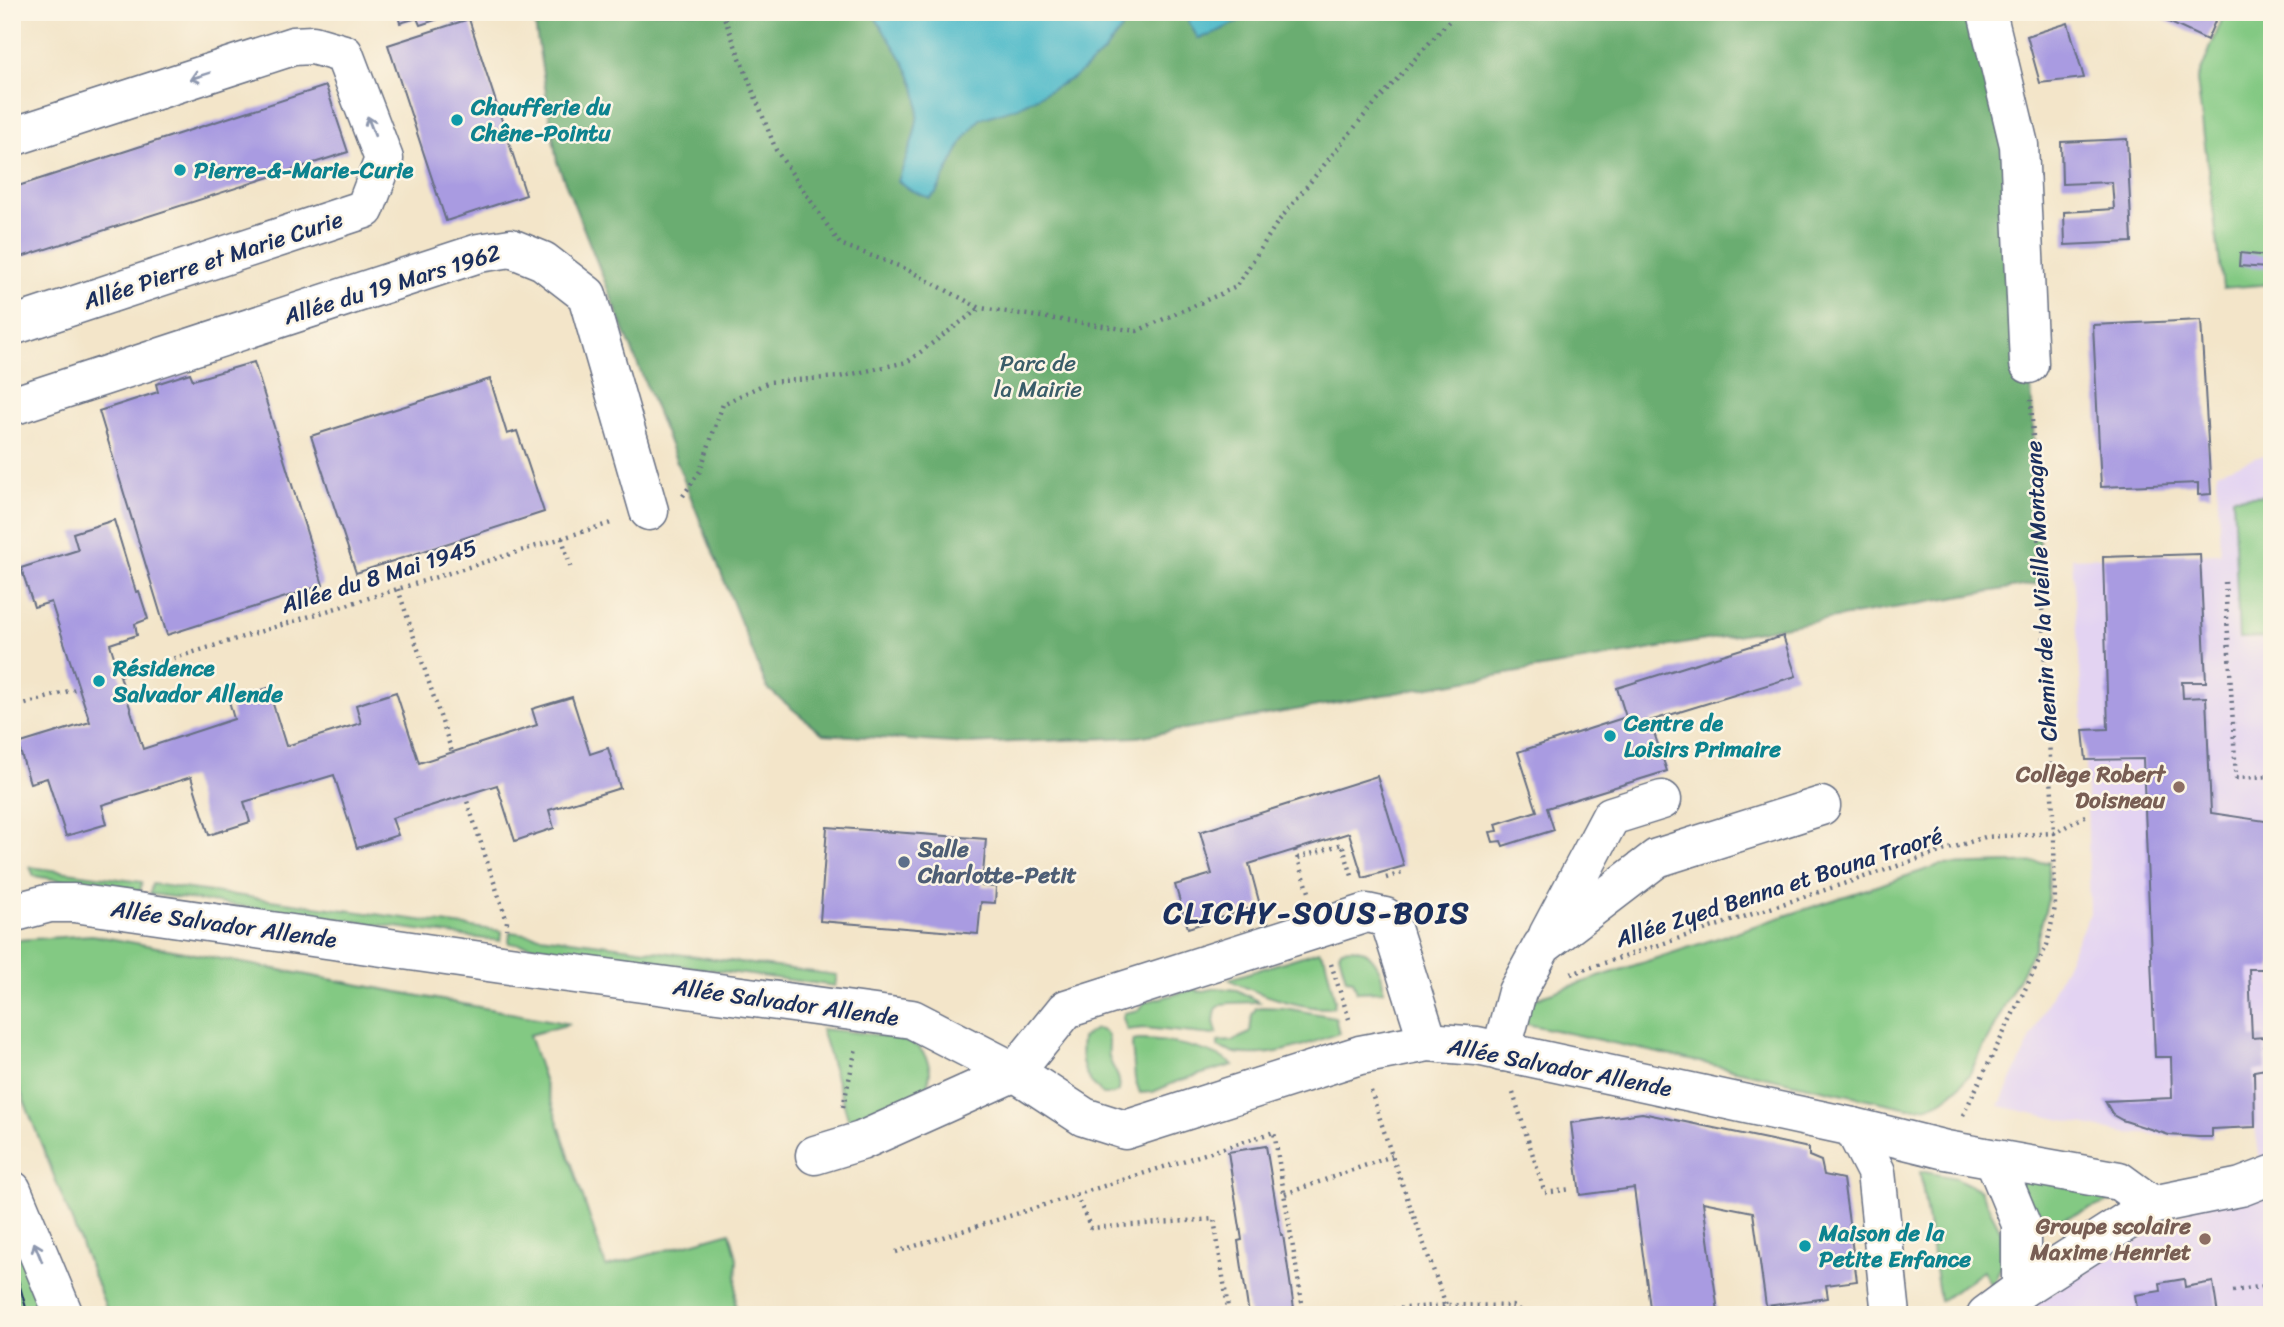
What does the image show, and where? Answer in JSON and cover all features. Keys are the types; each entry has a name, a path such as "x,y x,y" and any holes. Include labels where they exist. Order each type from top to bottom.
{"street":[{"path":"1987,12 2019,145 2029,364"},
{"name":"Allée Pierre et Marie Curie","path":"12,137 293,46 313,45 344,54 384,159 365,209 12,326"},
{"name":"Allée du 19 Mars 1962","path":"12,406 479,253 510,248 543,261 587,295 649,512"},
{"path":"1501,1052 1517,992 1611,816 1662,800"},
{"path":"1542,946 1657,858 1821,806"},
{"name":"Allée Salvador Allende","path":"12,913 50,903 74,902 502,964 912,1019 1014,1072 1084,1117 1125,1130 1360,1055 1428,1042 1478,1046 1853,1127 1946,1150 2119,1181 2152,1205"},
{"path":"843,1146 1014,1072 1066,1009 1367,913 1385,918 1394,933 1428,1042"},
{"path":"1853,1127 1876,1172 1891,1315"},
{"path":"1994,1159 2021,1224 2021,1289"},
{"path":"1986,1315 2021,1289 2152,1205 2241,1187 2272,1175"},
{"path":"12,1190 64,1315"}],"path":[{"path":"722,12 776,150 840,244 904,268 980,307 1137,331 1236,287 1286,213 1363,117 1457,12"},
{"name":"Allée du 8 Mai 1945","path":"120,675 678,502 700,471 723,404 769,382 838,377 907,362 980,307"},
{"name":"Chemin de la Vieille Montagne","path":"1946,1150 2047,945 2055,907 2054,833 2029,364"},
{"path":"562,538 571,569"},
{"path":"2225,582 2236,778 2272,776"},
{"path":"398,589 452,752"},
{"path":"12,708 79,688"},
{"path":"465,795 507,921 502,964"},
{"path":"2054,833 2088,815"},
{"name":"Allée Zyed Benna et Bouna Traoré","path":"1517,992 1985,837 2054,833"},
{"path":"1298,858 1342,844 1356,888"},
{"path":"1295,850 1304,876"},
{"path":"1381,880 1405,872"},
{"path":"1321,928 1392,1156 1448,1315"},
{"path":"843,1146 842,1115 864,1012"},
{"path":"1501,1052 1545,1193 1571,1189"},
{"path":"896,1252 1275,1132 1304,1315"},
{"path":"1285,1194 1392,1156"},
{"path":"1076,1195 1091,1228 1214,1219 1229,1315"},
{"path":"2233,1291 2272,1285"},
{"path":"1441,1315 1446,1305"},
{"path":"1317,1315 1446,1305 1512,1306 1528,1315"}],"shaded area":[{"name":"Collège Robert Doisneau","path":"2272,452 2272,1315 2020,1315 2032,1305 2261,1167 2255,1127 2213,1129 2212,1137 2123,1133 1999,1106 2090,913 2086,760 2072,558 2220,553 2217,472"}],"green space":[{"name":"Parc de la Mairie","path":"533,12 1987,12 2019,145 2041,583 1137,737 967,744 823,734 767,688 557,162"},
{"path":"2225,12 2272,12 2272,284 2223,288 2197,81"},
{"path":"2272,495 2272,637 2239,638 2233,497"},
{"path":"2049,862 2048,899 2035,947 1969,1075 1950,1095 1935,1104 1908,1108 1522,1023 1525,1005 1544,995 1940,865"},
{"path":"30,867 142,882 140,892 34,876"},
{"path":"152,884 502,931 500,941 150,894"},
{"path":"510,932 837,975 835,986 509,943"},
{"path":"92,935 570,1024 529,1035 606,1267 730,1232 737,1258 735,1315 109,1315 12,1070 12,951 18,940"},
{"path":"1342,949 1365,951 1373,960 1381,974 1383,991 1357,992 1353,980 1346,979 1339,953"},
{"path":"1319,951 1325,958 1335,1001 1333,1007 1310,1007 1280,1000 1229,979"},
{"path":"1218,988 1237,990 1259,1002 1223,1004 1216,1009 1214,1021 1217,1033 1213,1035 1144,1028 1127,1030 1124,1013 1139,1010 1145,1002 1196,989 1198,992"},
{"path":"1256,1008 1285,1008 1335,1017 1339,1033 1295,1048 1262,1054 1232,1052 1218,1047 1218,1042 1232,1041 1250,1033 1252,1015"},
{"path":"821,1029 899,1039 918,1047 929,1068 930,1075 926,1086 909,1103 851,1128"},
{"path":"1095,1029 1105,1032 1109,1039 1110,1062 1120,1086 1119,1091 1113,1094 1103,1094 1091,1082 1082,1063 1082,1038"},
{"path":"1138,1040 1188,1046 1214,1054 1233,1065 1178,1081 1153,1092 1140,1093 1135,1079 1132,1044"},
{"path":"1920,1171 1956,1178 1980,1190 2001,1231 2002,1263 1992,1287 1983,1271 1940,1301"},
{"path":"2028,1174 2117,1199 2033,1230 2017,1186"},
{"path":"12,1222 46,1307 25,1315 12,1315"}],"water":[{"path":"872,12 1135,12 1102,54 1075,77 1018,107 980,119 964,139 936,193 929,198 910,190 898,181 916,128 917,95 904,63"},
{"path":"1195,12 1257,12 1211,35 1198,38 1188,21"}],"building":[{"path":"397,12 457,13 420,25 417,18 400,23"},
{"path":"2147,12 2219,12 2207,40"},
{"name":"Chaufferie du Chêne-Pointu","path":"469,19 526,195 446,221 388,45"},
{"path":"2068,23 2084,78 2040,83 2027,36"},
{"name":"Pierre-&-Marie-Curie","path":"326,86 348,152 12,260 12,188"},
{"path":"2127,139 2132,242 2065,245 2064,212 2114,209 2112,182 2062,184 2061,142"},
{"path":"2240,253 2268,256 2268,268 2239,266"},
{"path":"2201,320 2211,494 2198,495 2198,483 2101,487 2093,325"},
{"path":"254,362 323,585 167,635 99,411 158,392 156,384 190,373 193,380"},
{"path":"490,379 507,434 517,431 544,512 356,573 311,436"},
{"name":"Résidence Salvador Allende","path":"114,520 136,592 139,591 148,619 135,624 137,635 110,644 143,749 234,719 229,701 268,688 286,746 361,723 356,705 396,692 419,763 537,725 532,709 572,697 590,754 608,748 620,788 549,810 554,828 515,841 497,785 392,818 398,835 357,848 334,775 244,802 250,822 209,835 191,777 102,805 107,824 66,836 47,778 30,783 18,744 90,722 51,602 34,607 21,568 78,550 73,533"},
{"path":"2200,554 2206,682 2182,682 2183,698 2206,697 2211,813 2272,822 2272,969 2249,969 2252,1038 2264,1037 2266,1069 2254,1071 2255,1127 2212,1129 2212,1137 2169,1135 2122,1120 2113,1115 2105,1101 2172,1098 2171,1057 2155,1057 2143,759 2086,760 2083,730 2108,729 2103,557"},
{"name":"Centre de Loisirs Primaire","path":"1783,636 1796,676 1650,721 1667,771 1547,808 1554,830 1503,846 1501,841 1493,842 1490,832 1498,831 1496,824 1537,811 1518,752 1626,717 1617,688"},
{"path":"1377,776 1404,866 1363,878 1349,833 1249,864 1260,905 1188,928 1175,885 1212,874 1200,832"},
{"name":"Salle Charlotte-Petit","path":"827,827 986,839 982,886 996,887 995,903 981,902 978,934 820,921"},
{"name":"Maison de la Petite Enfance","path":"1642,1113 1809,1148 1809,1156 1821,1161 1824,1175 1843,1179 1857,1281 1826,1285 1828,1298 1766,1306 1753,1212 1703,1202 1718,1312 1651,1315 1634,1188 1580,1195 1571,1123"},
{"path":"1266,1146 1295,1315 1249,1315 1238,1241 1242,1240 1228,1152"},
{"path":"2184,1279 2185,1287 2213,1282 2218,1315 2138,1315 2135,1295 2161,1291 2160,1283"}],"tram line":[{"path":"12,1258 28,1315"}],"place":[{"name":"Chaufferie du Chêne-Pointu","path":"457,120"},
{"name":"Pierre-&-Marie-Curie","path":"180,170"},
{"name":"Résidence Salvador Allende","path":"99,681"},
{"name":"Centre de Loisirs Primaire","path":"1610,736"},
{"name":"Collège Robert Doisneau","path":"2179,787"},
{"name":"Salle Charlotte-Petit","path":"904,862"},
{"name":"Groupe scolaire Maxime Henriet","path":"2205,1239"},
{"name":"Maison de la Petite Enfance","path":"1805,1246"}],"district":[{"name":"CLICHY-SOUS-BOIS","path":"1317,913"}]}
